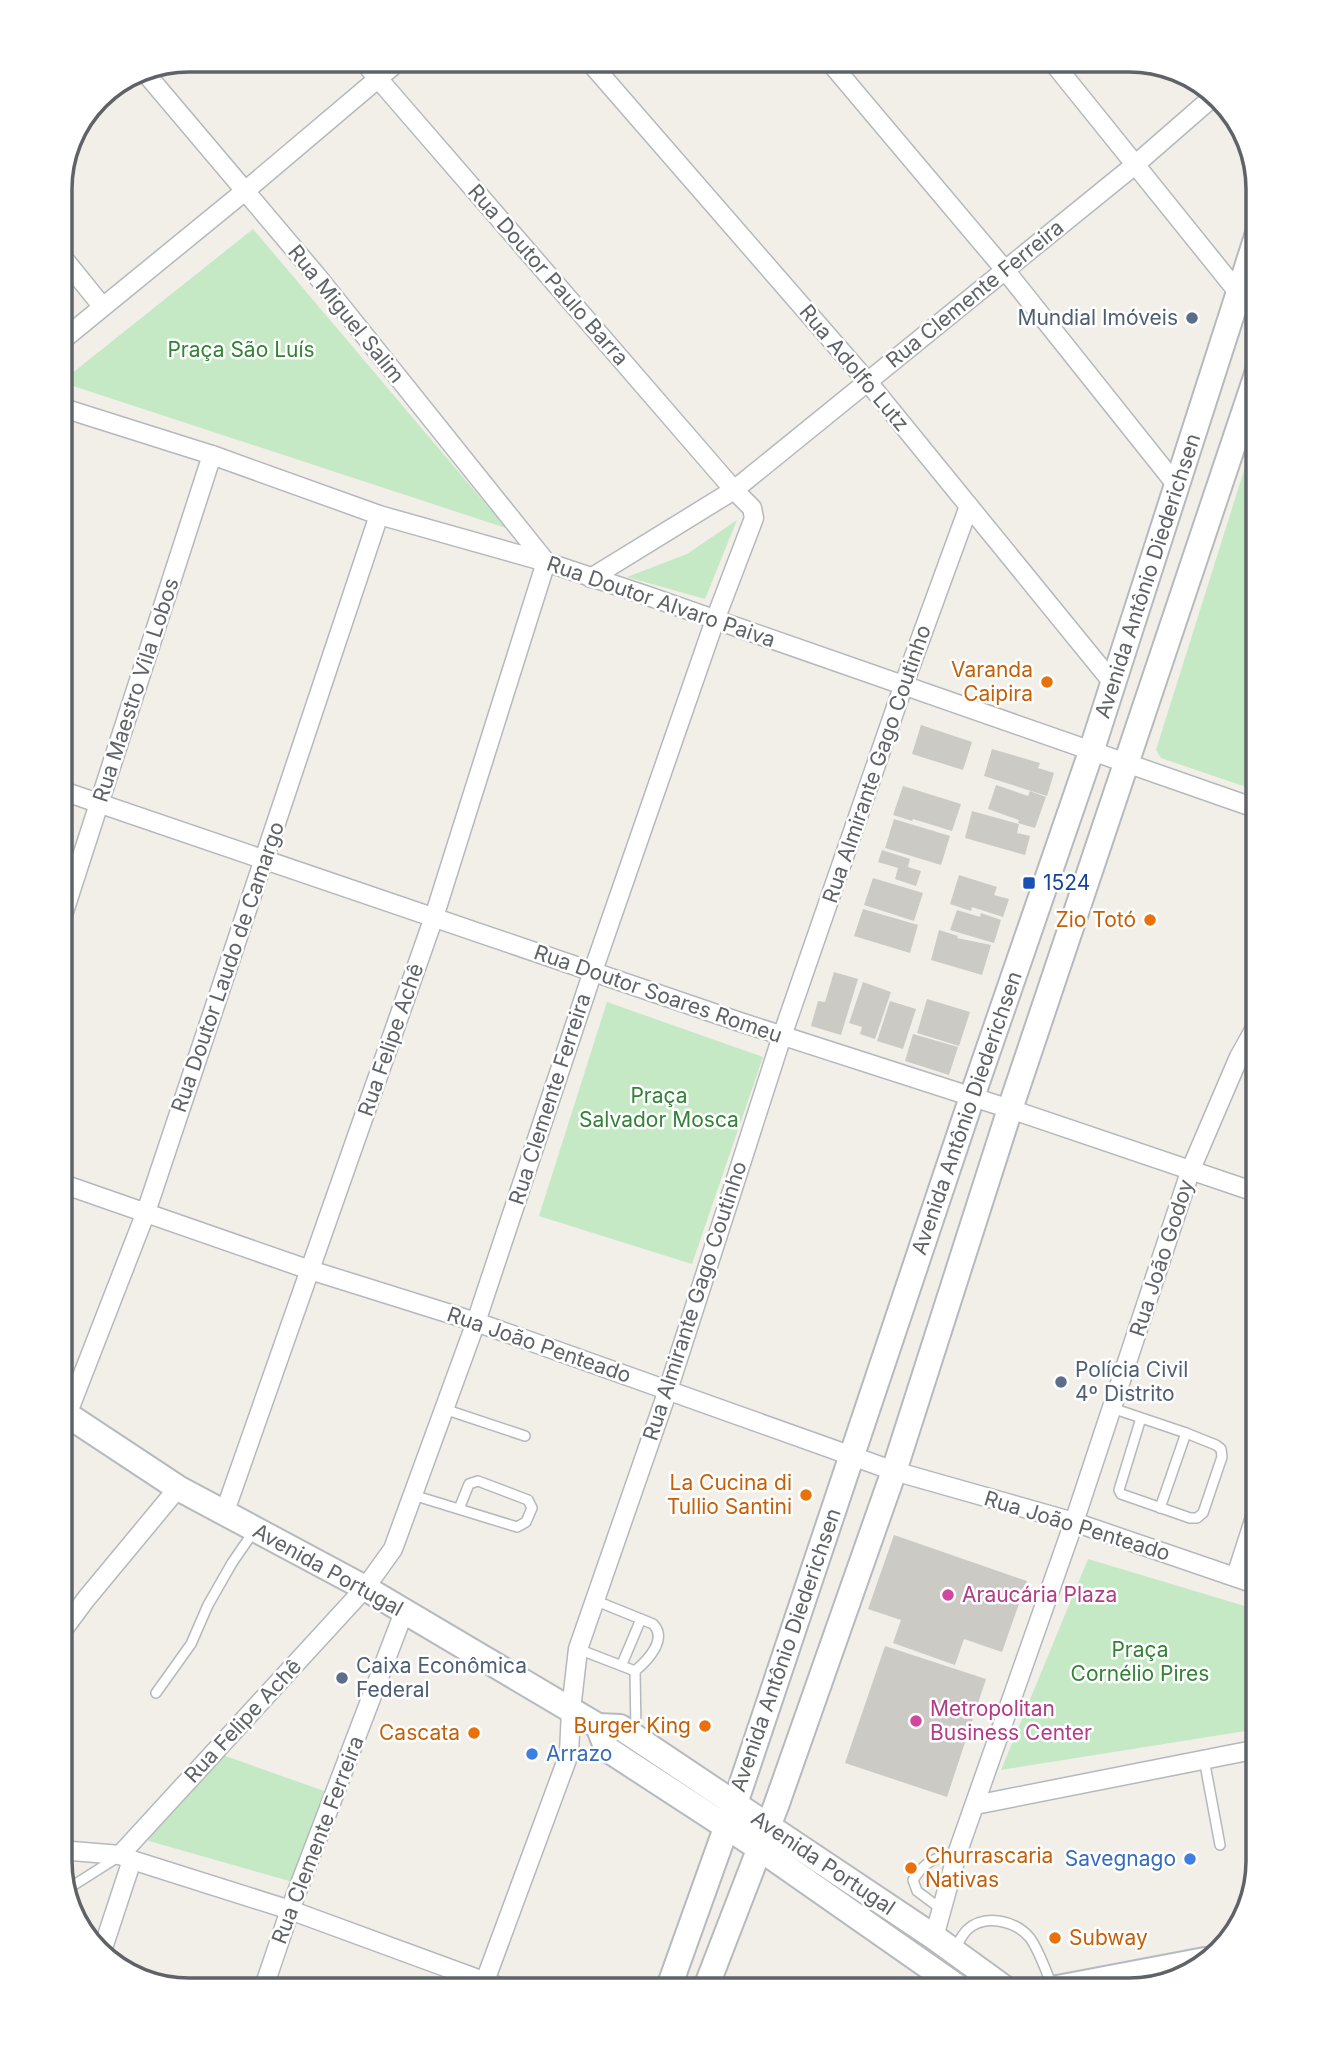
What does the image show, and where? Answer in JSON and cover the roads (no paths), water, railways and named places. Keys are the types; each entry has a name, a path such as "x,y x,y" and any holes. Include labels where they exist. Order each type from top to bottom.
{"main road":[{"name":"Avenida Antônio Diederichsen","path":"672,1978 1091,752 1246,270"},
{"name":"Avenida Antônio Diederichsen","path":"710,1978 764,1837 894,1471 1010,1109 1246,407"},
{"name":"Avenida Portugal","path":"72,1417 178,1488 365,1588 598,1726 620,1727 730,1814 943,1944 990,1978"},
{"name":"Avenida Portugal","path":"598,1726 607,1749 730,1814"},
{"name":"Avenida Portugal","path":"764,1837 946,1978"},
{"path":"1112,1978 1184,1964"}],"street":[{"name":"Rua Doutor Paulo Barra","path":"373,72 734,490"},
{"path":"72,332 385,72"},
{"name":"Rua Adolfo Lutz","path":"598,72 867,381 1113,683"},
{"path":"838,72 1005,271 1178,487"},
{"path":"1061,72 1246,303"},
{"name":"Rua Miguel Salim","path":"150,78 317,276 546,562"},
{"name":"Rua Clemente Ferreira","path":"591,578 734,490 1136,164 1207,102"},
{"path":"72,269 102,306"},
{"name":"Rua Doutor Alvaro Paiva","path":"72,411 212,455 379,515 546,562 904,684 1246,805"},
{"name":"Rua Maestro Vila Lobos","path":"72,887 212,455"},
{"name":"Rua Clemente Ferreira","path":"365,1588 393,1549 476,1322 593,971 715,620 754,518 751,508 734,490"},
{"name":"Rua Almirante Gago Coutinho","path":"486,1978 569,1754 578,1649 594,1600 668,1390 782,1036 969,506"},
{"name":"Rua Doutor Laudo de Camargo","path":"72,1392 146,1212 379,515"},
{"name":"Rua Felipe Achê","path":"224,1514 434,917 546,562"},
{"name":"Rua Doutor Soares Romeu","path":"72,794 782,1036 1246,1189"},
{"name":"Rua João Godoy","path":"943,1944 941,1909 957,1854 1074,1522 1191,1169 1246,1044"},
{"name":"Rua João Penteado","path":"72,1187 310,1270 476,1322 851,1457 1074,1522 1246,1580"},
{"path":"72,1618 178,1488"},
{"path":"1236,1576 1246,1545"},
{"name":"Rua Felipe Achê","path":"104,1941 126,1858 365,1588"},
{"name":"Rua Clemente Ferreira","path":"267,1978 290,1910 404,1612"},
{"path":"975,1805 1246,1751"},
{"path":"72,1851 126,1858 290,1910 474,1978"}],"lane":[{"path":"1112,1408 1186,1433 1221,1449 1222,1457 1203,1513 1197,1518 1126,1497 1119,1490 1141,1418"},
{"path":"444,1409 524,1436"},
{"path":"1160,1508 1186,1433"},
{"path":"413,1495 517,1527 526,1522 532,1508 528,1500 478,1481 469,1485 459,1509"},
{"path":"156,1693 191,1644 208,1605 232,1563 256,1529"},
{"path":"594,1600 653,1623 659,1629 660,1636 649,1660 635,1671"},
{"path":"622,1664 641,1619"},
{"path":"578,1649 635,1671"},
{"path":"635,1671 637,1738"},
{"path":"1204,1759 1220,1845"},
{"path":"941,1909 917,1891 913,1880 922,1866 936,1858 957,1854"},
{"path":"74,1886 126,1858"},
{"path":"943,1944 977,1923 990,1920 1009,1922 1031,1940 1045,1978"}],"place":[{"name":"Mundial Imóveis","path":"1192,318"},
{"name":"Varanda Caipira","path":"1047,682"},
{"name":"1524","path":"1029,883"},
{"name":"Zio Totó","path":"1150,920"},
{"name":"Polícia Civil 4º Distrito","path":"1061,1382"},
{"name":"La Cucina di Tullio Santini","path":"806,1495"},
{"name":"Araucária Plaza","path":"948,1595"},
{"name":"Caixa Econômica Federal","path":"342,1678"},
{"name":"Metropolitan Business Center","path":"916,1721"},
{"name":"Burger King","path":"705,1726"},
{"name":"Cascata","path":"474,1733"},
{"name":"Arrazo","path":"532,1754"},
{"name":"Savegnago","path":"1190,1859"},
{"name":"Churrascaria Nativas","path":"911,1868"},
{"name":"Subway","path":"1055,1938"}],"park label":[{"name":"Praça São Luís","path":"241,350"},
{"name":"Praça Salvador Mosca","path":"659,1108"},
{"name":"Praça Cornélio Pires","path":"1140,1662"}]}
